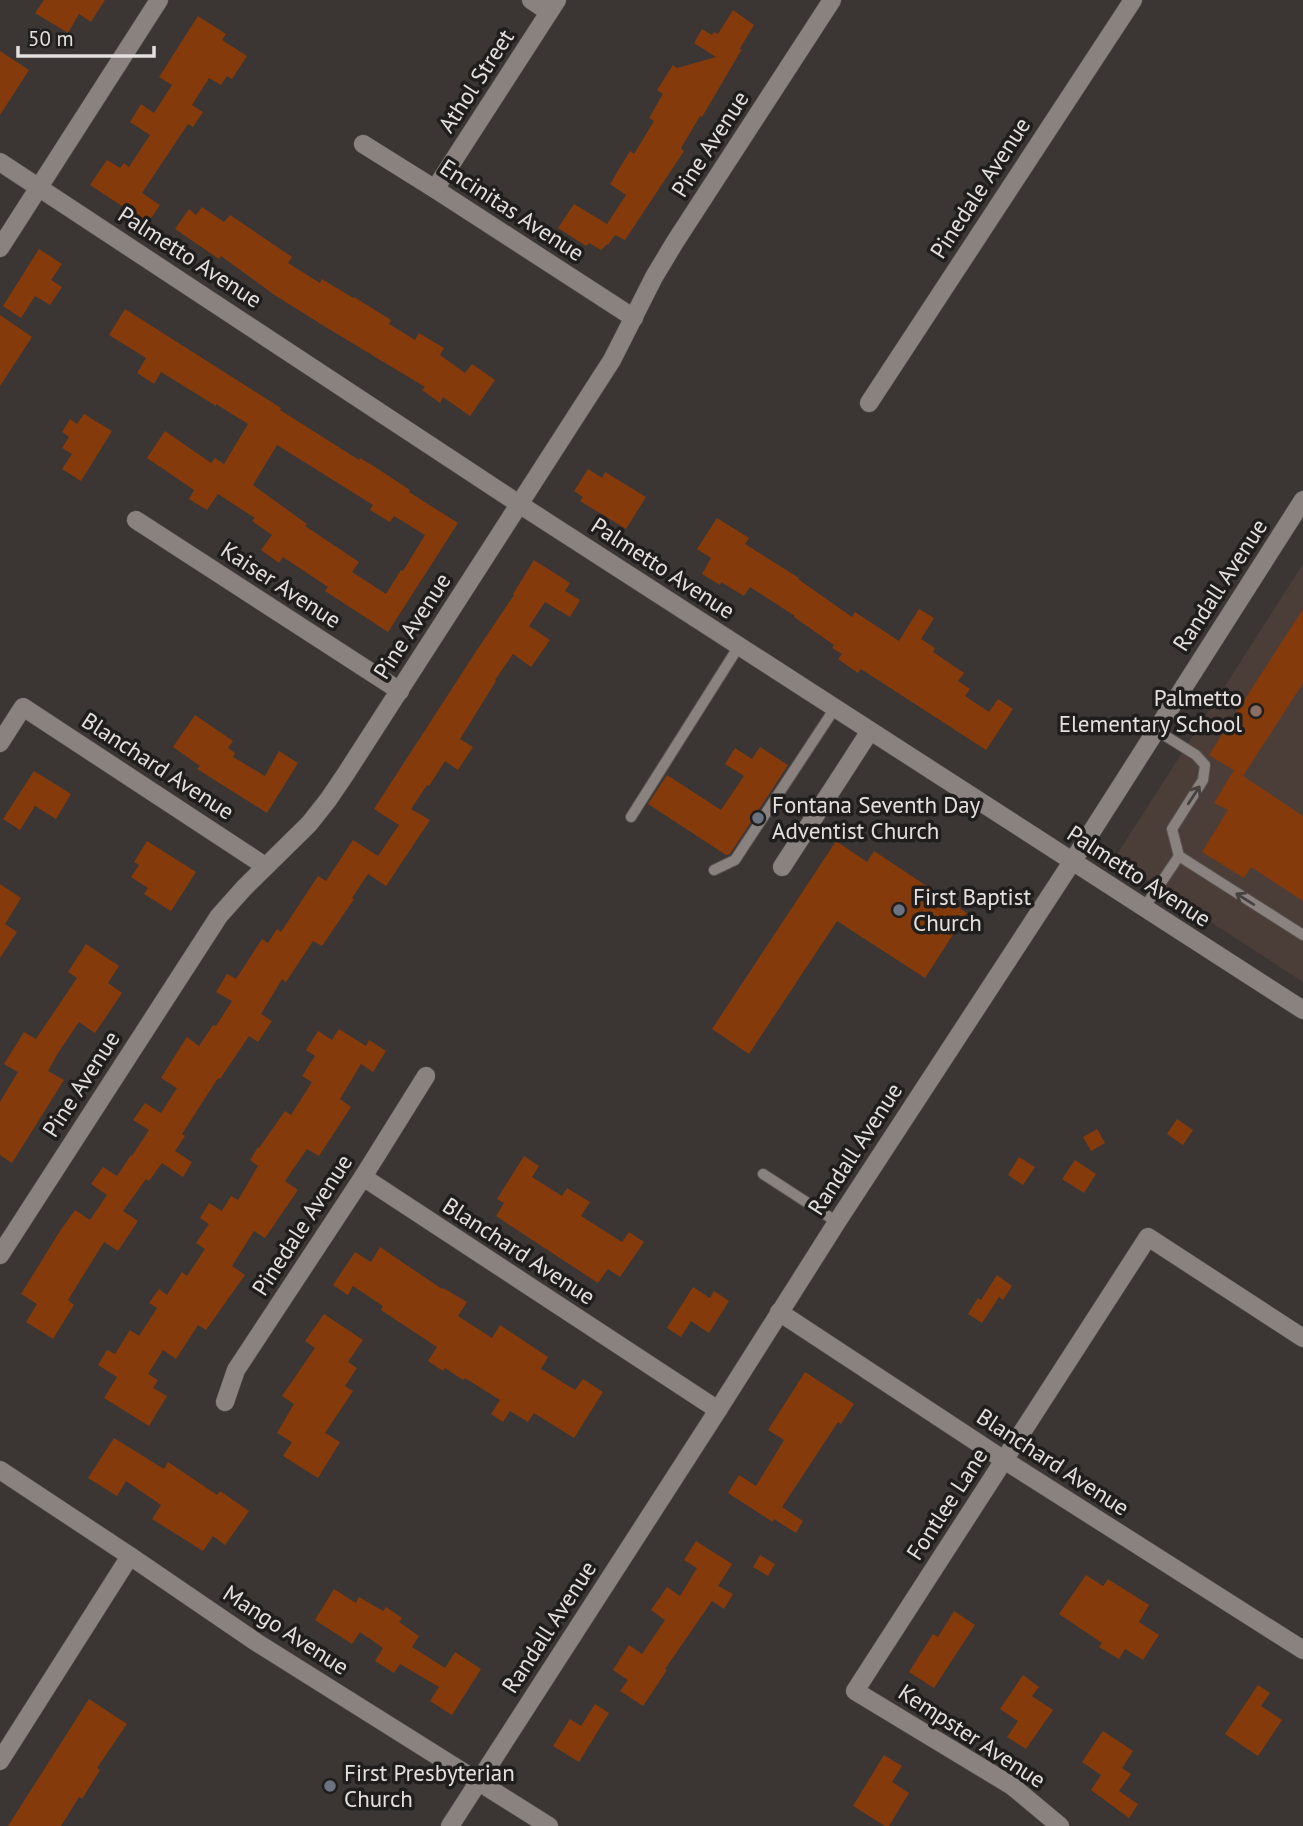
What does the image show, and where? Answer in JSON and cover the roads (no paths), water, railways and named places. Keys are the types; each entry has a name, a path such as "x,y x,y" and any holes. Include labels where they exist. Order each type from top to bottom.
{"street":[{"path":"0,248 159,0"},
{"path":"531,0 553,6"},
{"name":"Pine Avenue","path":"0,1255 206,934 219,916 309,824 328,800 612,360 675,242 832,0"},
{"name":"Pinedale Avenue","path":"869,403 1133,0"},
{"name":"Athol Street","path":"435,189 553,6"},
{"name":"Encinitas Avenue","path":"363,144 634,318"},
{"name":"Palmetto Avenue","path":"0,162 519,504 1303,1010"},
{"name":"Randall Avenue","path":"450,1826 1303,500"},
{"name":"Kaiser Avenue","path":"136,520 400,691"},
{"name":"Blanchard Avenue","path":"0,743 23,707 265,866"},
{"path":"782,867 870,731"},
{"name":"Pinedale Avenue","path":"225,1402 236,1370 426,1076"},
{"name":"Blanchard Avenue","path":"363,1177 718,1410"},
{"name":"Fontlee Lane","path":"855,1691 1148,1237 1303,1338"},
{"name":"Blanchard Avenue","path":"779,1312 1004,1460 1303,1650"},
{"name":"Mango Avenue","path":"0,1471 256,1642 549,1826"},
{"path":"0,1761 130,1556"},
{"name":"Kempster Avenue","path":"855,1691 1012,1786 1060,1826"}],"lane":[{"path":"631,817 739,646"},
{"path":"714,870 735,860 835,708"},
{"path":"1156,730 1196,755 1205,765 1203,780 1172,829 1179,856 1303,935"},
{"path":"1144,908 1179,856"},
{"path":"763,1174 837,1222"}],"place":[{"name":"Palmetto Elementary School","path":"1256,711"},
{"name":"Fontana Seventh Day Adventist Church","path":"758,818"},
{"name":"First Baptist Church","path":"899,910"},
{"name":"First Presbyterian Church","path":"330,1786"}]}
